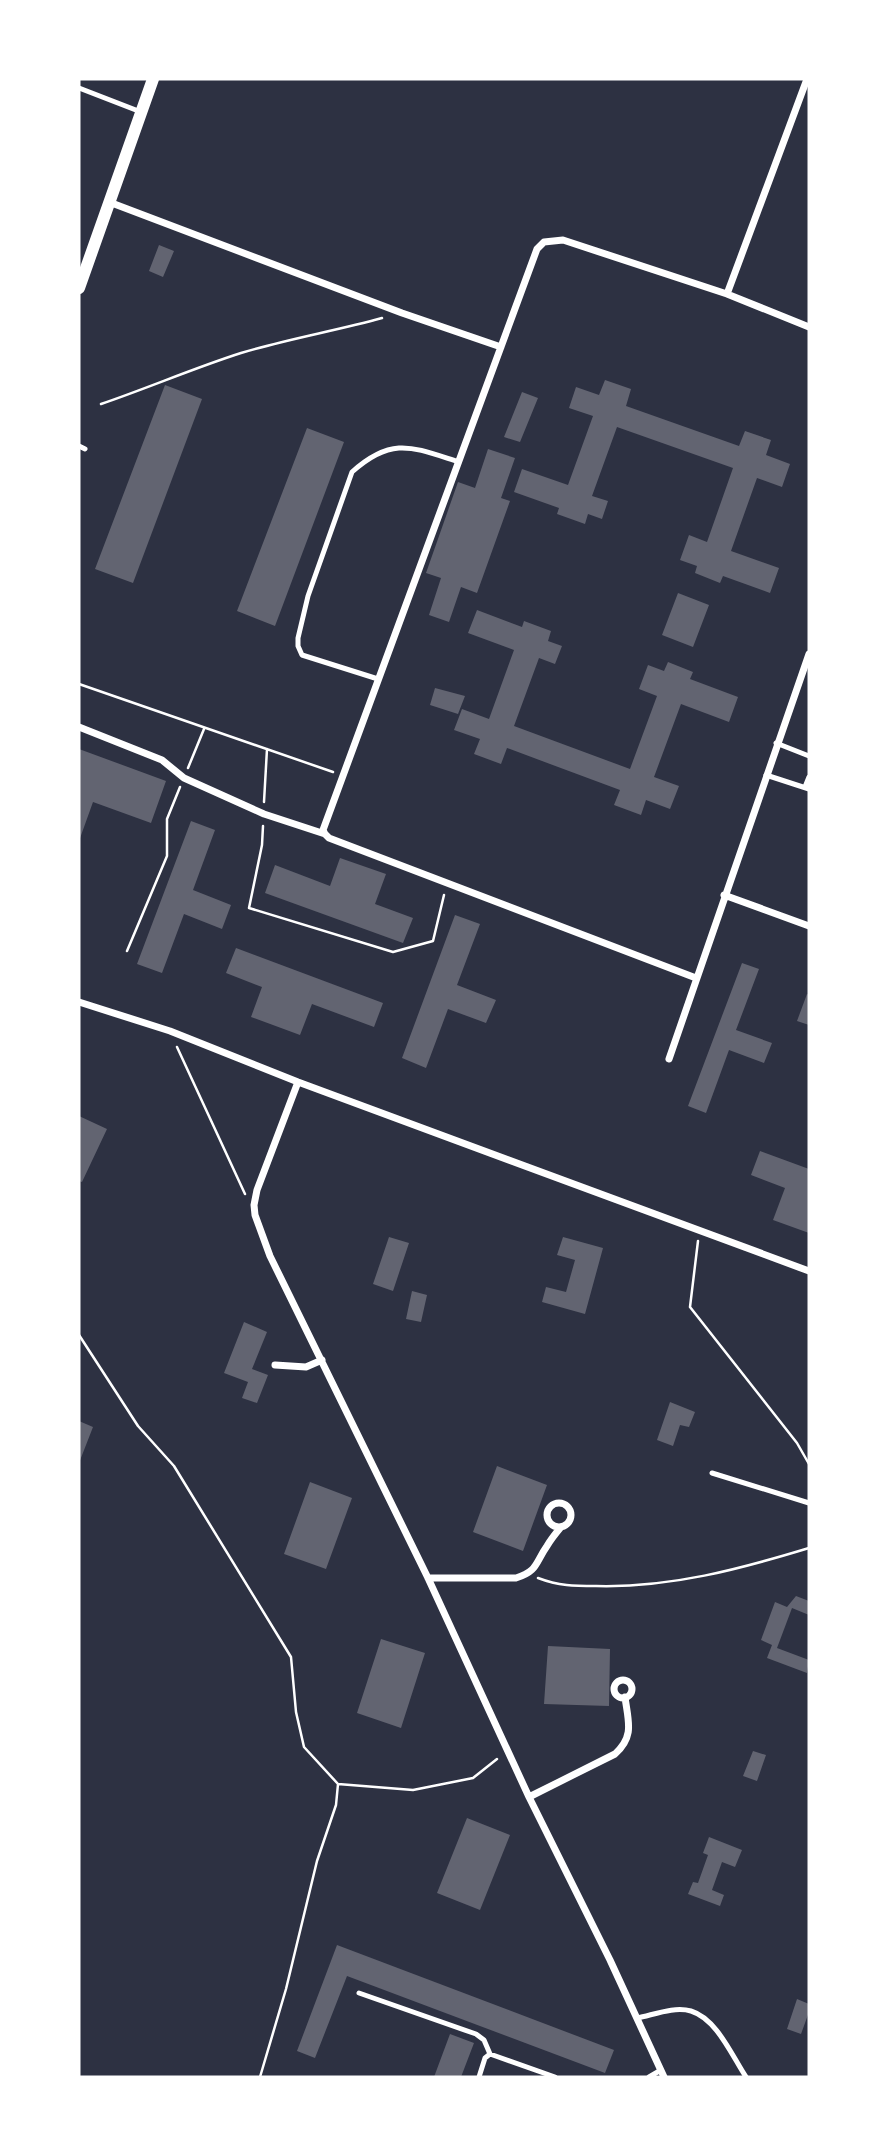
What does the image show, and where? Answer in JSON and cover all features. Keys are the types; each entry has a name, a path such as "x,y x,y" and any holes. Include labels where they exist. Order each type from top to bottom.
{"street":[{"path":"79,288 153,79"},
{"path":"727,294 807,79"},
{"path":"109,202 402,313 501,347"},
{"path":"325,834 323,830 342,775 537,249 544,242 563,240 727,294 809,327"},
{"path":"669,1059 809,654"},
{"path":"79,727 162,760 184,778 264,814 325,834 329,838 696,978"},
{"path":"724,895 809,926"},
{"path":"79,1004 170,1031 298,1082 809,1271"},
{"path":"298,1082 257,1190 254,1205 270,1256 428,1578 662,2074"},
{"path":"275,1365 306,1367 322,1360"},
{"path":"428,1578 516,1578 528,1574 539,1563 545,1548 561,1527"},
{"path":"529,1797 615,1754 622,1747 629,1735 625,1697"}],"lane":[{"path":"79,88 141,112"},
{"path":"378,679 303,655 298,646 307,596 352,471 382,449 418,449 458,462"},
{"path":"776,744 809,756"},
{"path":"766,775 807,788 809,777"},
{"path":"712,1473 809,1503"},
{"path":"359,1993 476,2034 484,2040 490,2054 555,2077"},
{"path":"637,2018 670,2011 691,2011 711,2024 746,2077"},
{"path":"479,2077 485,2058 490,2054"},
{"path":"649,2077 662,2074"}],"path":[{"path":"101,404 239,354 402,313"},
{"path":"79,684 342,775"},
{"path":"127,951 167,856 167,819 205,728"},
{"path":"267,749 262,845 249,908 393,952 433,941 447,883"},
{"path":"170,1031 255,1215"},
{"path":"699,1231 690,1307 797,1443 809,1464"},
{"path":"79,1335 138,1426 174,1465 291,1657 296,1712 304,1747 338,1784 413,1790 449,1783 473,1778 508,1750"},
{"path":"528,1574 558,1585 623,1587 731,1571 809,1548"},
{"path":"260,2077 286,1989 317,1861 337,1805 338,1784"}],"building":[{"path":"159,245 174,251 163,277 149,271"},
{"path":"605,380 631,389 626,406 739,446 745,431 771,440 766,455 790,464 782,487 757,478 731,551 779,568 770,593 723,576 720,583 695,573 697,566 680,560 689,535 707,542 733,468 617,427 592,496 608,501 602,519 588,514 585,524 557,514 559,508 514,492 522,469 568,485 593,416 569,408 576,387 599,395"},
{"path":"165,385 202,399 133,583 95,569"},
{"path":"522,392 538,398 520,442 504,437"},
{"path":"307,428 344,442 275,626 237,611"},
{"path":"488,449 515,458 501,498 510,501 477,593 461,587 449,622 429,615 441,578 426,573 458,482 475,488"},
{"path":"678,593 709,605 693,647 662,635"},
{"path":"477,610 522,627 524,621 551,631 548,641 562,646 555,664 539,658 514,726 630,769 657,696 639,689 648,665 664,671 668,662 693,672 690,679 738,697 729,722 681,704 654,777 679,786 670,809 646,800 641,815 614,805 620,790 507,748 501,764 474,754 480,739 454,730 462,709 489,719 514,650 468,633"},
{"path":"435,688 465,696 458,714 430,705"},
{"path":"79,749 166,781 151,823 93,802 79,841"},
{"path":"191,821 215,830 193,890 231,905 222,929 184,914 162,973 137,964"},
{"path":"340,858 386,874 375,904 413,918 403,943 265,893 275,865 330,886"},
{"path":"455,915 480,924 457,985 496,1000 486,1023 448,1009 426,1068 402,1058"},
{"path":"236,948 383,1003 374,1027 312,1004 300,1035 251,1017 262,987 226,973"},
{"path":"742,963 759,969 736,1030 772,1043 764,1063 729,1050 706,1113 688,1106"},
{"path":"807,994 809,995 809,1025 797,1021"},
{"path":"79,1116 107,1129 82,1182 79,1181"},
{"path":"760,1151 809,1169 809,1233 773,1220 785,1188 751,1175"},
{"path":"389,1237 409,1243 393,1291 373,1284"},
{"path":"563,1237 603,1248 585,1314 542,1302 546,1287 566,1292 575,1260 557,1255"},
{"path":"412,1291 427,1295 421,1322 406,1319"},
{"path":"244,1322 267,1332 252,1369 268,1375 257,1403 242,1398 248,1382 224,1373"},
{"path":"670,1402 695,1412 689,1427 680,1425 673,1446 657,1440"},
{"path":"79,1421 93,1427 79,1463"},
{"path":"497,1466 547,1485 523,1551 473,1532"},
{"path":"310,1482 352,1498 326,1569 284,1554"},
{"path":"796,1596 809,1601 809,1615 792,1608 777,1648 809,1660 807,1673 767,1658 772,1645 761,1640 775,1602 787,1607"},
{"path":"381,1639 425,1653 401,1728 357,1713"},
{"path":"548,1646 610,1649 609,1706 544,1704"},
{"path":"753,1751 766,1755 757,1781 743,1776"},
{"path":"467,1818 510,1835 480,1910 437,1893"},
{"path":"709,1837 742,1850 735,1867 722,1862 712,1890 724,1895 720,1906 688,1894 693,1882 698,1883 708,1855 703,1853"},
{"path":"337,1945 614,2050 605,2073 347,1976 315,2058 297,2051"},
{"path":"797,1999 809,2004 801,2034 787,2029"},
{"path":"450,2034 474,2043 461,2077 434,2077"}]}
